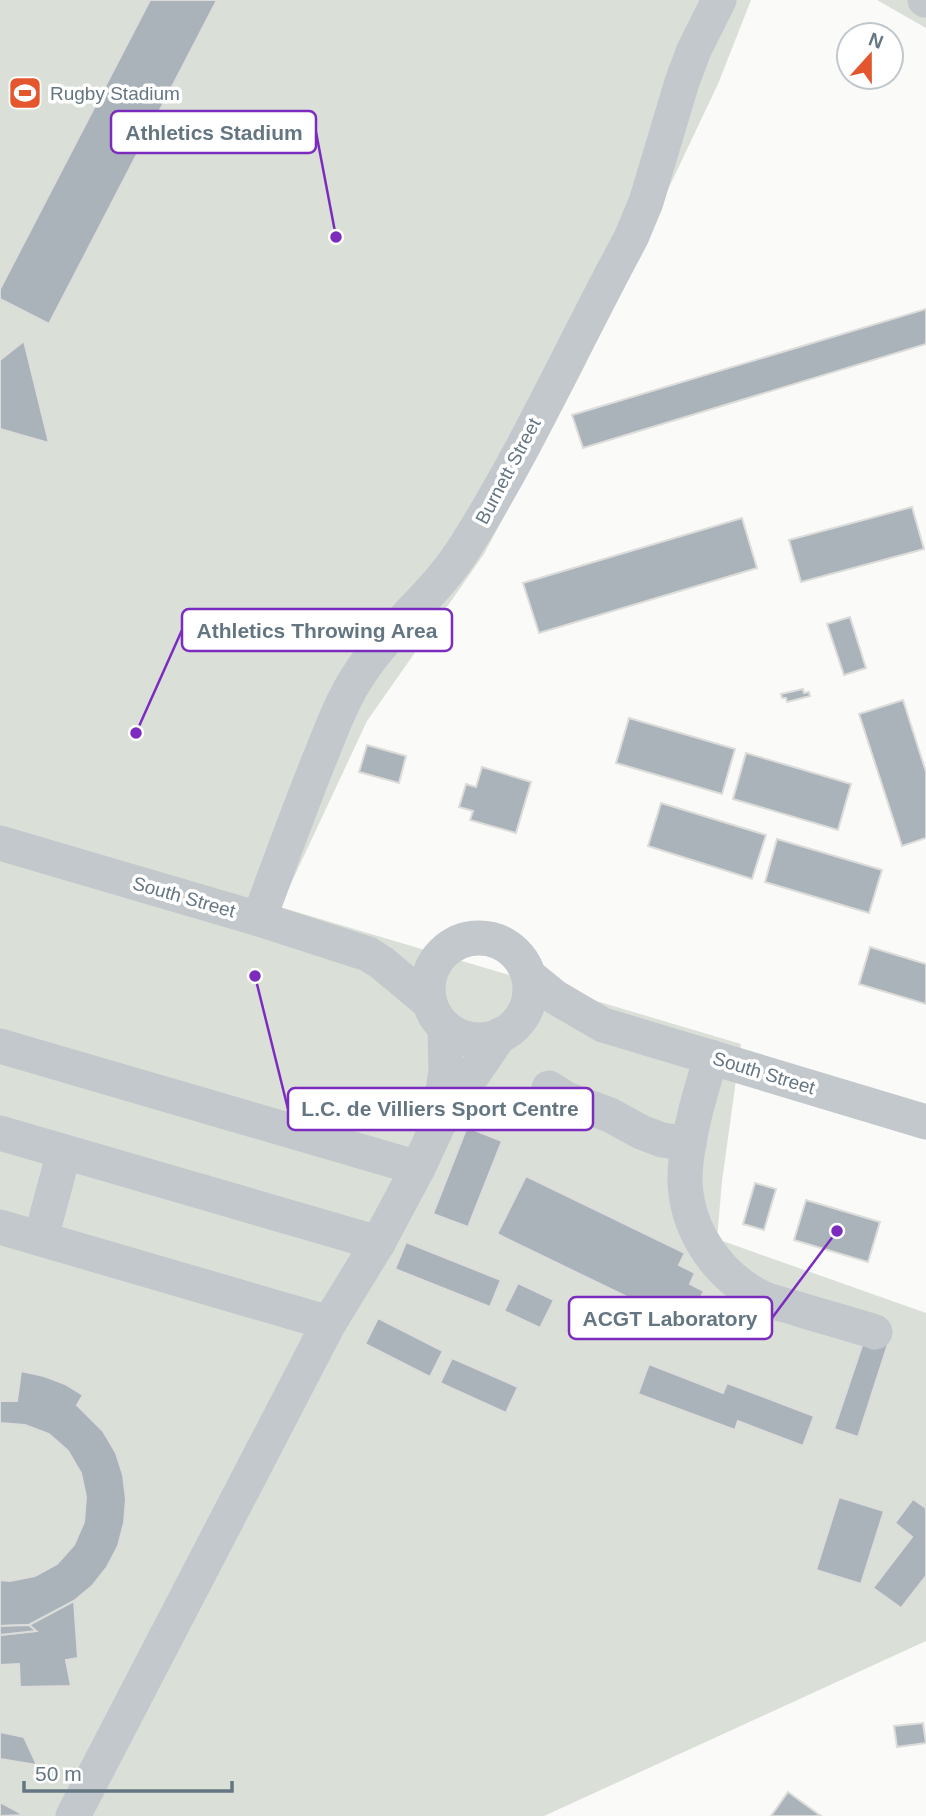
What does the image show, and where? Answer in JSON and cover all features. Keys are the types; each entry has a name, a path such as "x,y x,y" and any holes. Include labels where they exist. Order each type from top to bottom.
{"street":[{"name":"Burnett Street","path":"259,919 337,714 357,677 376,649 445,575 464,550 507,475 631,238 654,176 682,82 694,50 719,0"},
{"name":"South Street","path":"0,843 368,954 400,956 445,950"},
{"path":"73,1816 329,1323 378,1243 438,1125 529,999 528,975 522,961 500,942 471,938 457,943 445,950 430,974 428,989 438,1015 446,1070 438,1125"},
{"name":"South Street","path":"368,954 382,963 438,1015"},
{"name":"South Street","path":"528,975 555,997 603,1025 926,1122"},
{"path":"438,1015 458,1035 471,1039 486,1040 510,1028"},
{"name":"South Street","path":"510,1028 603,1025"},
{"path":"0,1046 418,1168"},
{"path":"710,1057 685,1164 691,1215 699,1236 727,1276 765,1299 875,1332"},
{"path":"549,1088 566,1099 610,1115 641,1132 662,1140 689,1143"},
{"path":"0,1133 378,1243"},
{"path":"41,1238 64,1152"},
{"path":"0,1227 329,1323"}],"shaded area":[{"path":"0,0 751,0 718,84 580,375 484,554 367,721 280,907 741,1044 722,1181 717,1239 926,1313 926,1641 544,1816 0,1816"},
{"path":"877,0 926,0 926,28"}],"building":[{"path":"150,0 217,0 49,324 0,299 0,289"},
{"path":"926,309 926,344 583,448 572,415"},
{"path":"24,341 49,443 0,429 0,360"},
{"path":"912,507 924,549 801,582 789,540"},
{"path":"742,518 757,568 539,633 523,583"},
{"path":"850,617 866,668 844,675 827,624"},
{"path":"803,689 804,693 809,692 810,696 787,702 786,698 782,698 781,694"},
{"path":"903,700 926,772 926,838 902,846 859,714"},
{"path":"629,718 735,749 722,794 616,763"},
{"path":"367,745 406,756 399,783 359,772"},
{"path":"746,753 851,784 838,830 733,799"},
{"path":"482,767 531,782 516,833 470,820 473,811 459,807 466,784 476,787"},
{"path":"661,803 766,835 752,879 648,846"},
{"path":"777,839 882,870 869,913 765,882"},
{"path":"870,947 926,964 926,1004 859,984"},
{"path":"467,1127 502,1141 468,1227 433,1214"},
{"path":"526,1176 685,1253 679,1265 695,1273 690,1284 704,1291 687,1326 497,1234"},
{"path":"755,1183 776,1189 764,1230 743,1224"},
{"path":"806,1200 880,1222 868,1262 794,1240"},
{"path":"406,1242 501,1280 490,1307 395,1269"},
{"path":"518,1283 554,1300 540,1328 504,1311"},
{"path":"378,1318 443,1351 430,1377 365,1344"},
{"path":"865,1337 888,1344 858,1437 834,1429"},
{"path":"452,1358 518,1387 506,1413 440,1383"},
{"path":"649,1364 723,1393 727,1383 814,1416 803,1446 738,1421 735,1430 638,1394"},
{"path":"21,1371 65,1384 83,1395 77,1405 103,1431 116,1453 123,1475 126,1499 118,1546 107,1567 92,1586 74,1601 29,1625 0,1626 0,1580 10,1581 35,1576 57,1564 74,1545 84,1522 86,1497 81,1473 68,1451 49,1434 25,1425 0,1423 0,1401 17,1401"},
{"path":"839,1497 884,1511 861,1584 816,1570"},
{"path":"913,1499 926,1508 926,1576 901,1608 873,1588 912,1537 895,1523"},
{"path":"74,1601 78,1658 66,1660 71,1686 20,1687 19,1664 0,1665 0,1635 36,1631 29,1625"},
{"path":"29,1625 36,1631 0,1635 0,1626"},
{"path":"923,1723 926,1743 897,1747 894,1726"},
{"path":"0,1732 24,1737 37,1765 0,1759"},
{"path":"788,1792 821,1816 771,1816"},
{"path":"0,1802 24,1815 0,1816"}],"place":[{"name":"Rugby Stadium","path":"25,93"},
{"name":"Athletics Stadium","path":"336,237"},
{"name":"Athletics Throwing Area","path":"136,733"},
{"name":"L.C. de Villiers Sport Centre","path":"255,976"},
{"name":"ACGT Laboratory","path":"837,1231"}]}
